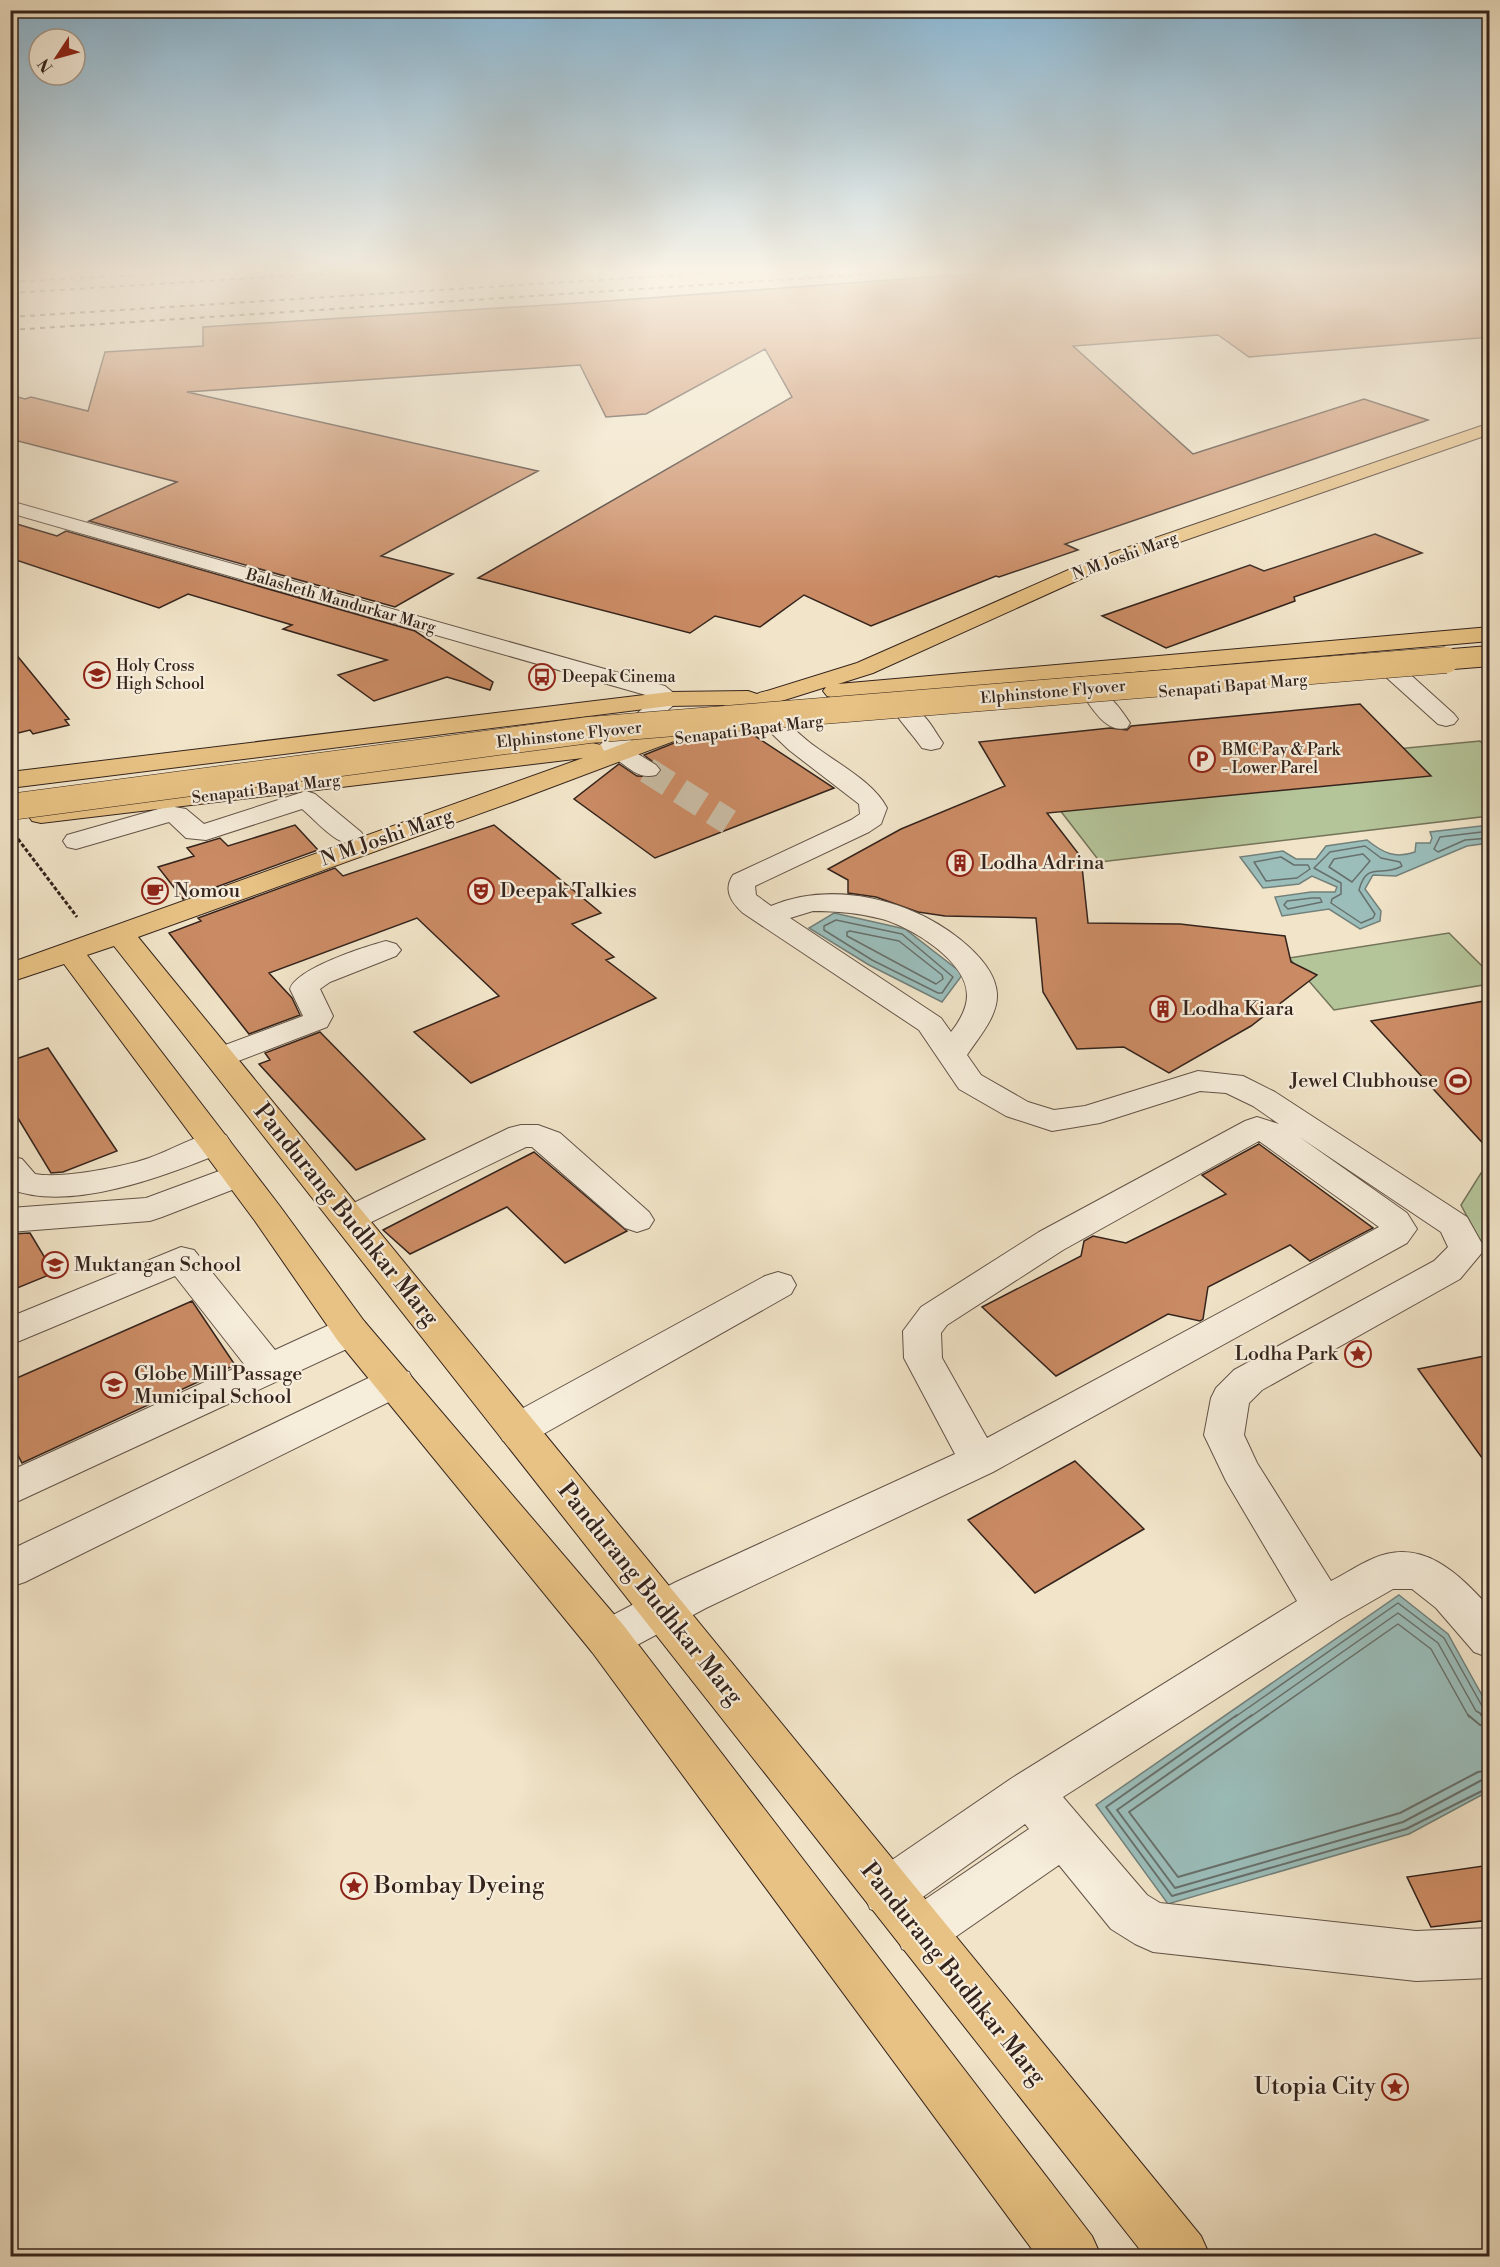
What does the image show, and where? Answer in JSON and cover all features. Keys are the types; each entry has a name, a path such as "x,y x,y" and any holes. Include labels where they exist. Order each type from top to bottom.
{"main road":[{"name":"N M Joshi Marg","path":"767,698 865,668 1098,564 1490,428"},
{"name":"Senapati Bapat Marg","path":"10,780 669,699 767,698 1490,634"},
{"name":"Elphinstone Flyover","path":"10,792 588,717 1490,644"},
{"name":"Elphinstone Flyover","path":"10,807 588,730 1490,656"},
{"name":"Senapati Bapat Marg","path":"654,741 776,724 1490,665"},
{"path":"865,668 862,675 865,680 887,686 907,713"},
{"path":"654,741 767,698"},
{"name":"N M Joshi Marg","path":"10,973 614,751 654,741"},
{"name":"Senapati Bapat Marg","path":"14,828 614,751"},
{"path":"94,942 226,1159 351,1331 608,1639 1072,2256"},
{"name":"Pandurang Budhkar Marg","path":"94,942 220,1058 1181,2256"}],"street":[{"name":"Balasheth Mandurkar Marg","path":"10,507 657,691 669,699"},
{"path":"1395,673 1446,720"},
{"path":"767,698 776,724 798,745 870,801 874,808 872,818 860,826 743,881 740,887 741,894 750,904 776,915 958,1044 970,1082 1017,1109 1052,1121 1088,1116 1198,1081 1232,1083 1264,1099 1455,1225 1467,1249 1446,1270 1248,1380 1230,1398 1224,1435 1240,1470 1324,1607"},
{"path":"1087,698 1108,725"},
{"path":"648,770 614,751 669,699"},
{"path":"907,713 915,720 931,743"},
{"path":"76,842 169,814 177,815 195,832 206,832 306,799 352,838"},
{"path":"776,915 811,903 857,907 902,916 956,948 973,970 983,991 980,1013 958,1044"},
{"path":"220,1058 316,1021 318,1016 305,989 306,985 320,976 386,950"},
{"path":"608,1639 663,1609 979,1461 1395,1234 1399,1229 1395,1221 1269,1132 1257,1128 1051,1241 934,1316 922,1331 923,1358 979,1461"},
{"path":"349,1219 521,1136 538,1136 548,1141 637,1220"},
{"path":"10,1167 24,1182 37,1186 50,1186 129,1174 160,1166 226,1159"},
{"path":"10,1220 150,1209 226,1159"},
{"path":"10,1332 181,1259 269,1369"},
{"path":"517,1430 778,1285"},
{"path":"10,1489 351,1331"},
{"path":"10,1570 395,1382"},
{"path":"888,1893 1029,1793 1324,1607 1387,1571 1420,1571 1451,1595 1490,1639"},
{"path":"1029,1793 1129,1912 1153,1927 1416,1956 1490,1953"},
{"path":"920,1932 1063,1834"}],"path":[{"path":"14,828 94,942"}],"green space":[{"path":"1480,741 1489,750 1489,816 1100,862 1039,783"},
{"path":"1449,933 1489,973 1489,984 1334,1010 1289,958"},
{"path":"1489,1169 1489,1252 1461,1205 1481,1173"}],"water":[{"path":"1489,825 1489,843 1467,846 1396,876 1373,875 1365,889 1381,911 1380,921 1360,929 1329,909 1282,916 1275,897 1311,892 1335,892 1337,887 1312,876 1299,884 1263,888 1240,857 1283,851 1296,859 1316,859 1326,846 1367,840 1390,854 1401,855 1415,852 1416,843 1430,843 1432,838 1430,832"},
{"path":"834,913 905,929 963,974 942,1002 869,965 809,928"},
{"path":"1399,1595 1448,1634 1489,1708 1489,1791 1409,1834 1168,1904 1096,1805"}],"building":[{"path":"98,378 394,378 187,392 538,471 381,556 453,574 395,607 89,521 177,482 10,439 10,395 25,399 31,397 88,411"},
{"path":"586,378 712,378 646,414 606,417"},
{"path":"781,378 1108,378 1193,454 1364,399 1428,420 1065,544 1078,550 999,577 996,576 871,626 804,595 760,627 715,616 690,633 478,578 792,397"},
{"path":"10,522 57,536 66,531 415,631 493,682 490,690 447,677 374,701 338,675 387,660 283,629 292,625 188,594 159,608 10,558"},
{"path":"1375,534 1422,553 1294,597 1295,601 1166,648 1102,616 1250,565 1264,571"},
{"path":"10,647 69,719 65,720 69,725 33,734 30,730 10,735"},
{"path":"1360,704 1431,776 1047,813 1081,857 1088,923 1180,924 1285,936 1291,962 1317,975 1251,1026 1169,1073 1124,1047 1077,1049 1043,992 1036,918 945,916 918,912 876,897 848,893 848,880 828,869 901,829 1005,786 979,742 1110,728 1127,730 1131,726"},
{"path":"752,734 834,788 655,858 574,799 619,764 637,776 656,777 662,769 644,755 674,743"},
{"path":"295,825 318,850 183,899 158,867 194,856 187,848 220,838 228,846"},
{"path":"494,825 601,913 572,924 614,957 606,960 656,998 471,1083 414,1032 499,996 417,918 269,973 292,998 300,1015 249,1034 169,933 201,921 198,918 335,868 343,876"},
{"name":"Jewel Clubhouse","path":"1490,1000 1490,1151 1371,1021"},
{"path":"320,1032 425,1139 356,1170 259,1064 270,1060 265,1053"},
{"path":"48,1048 117,1151 63,1172 51,1173 10,1105 10,1061"},
{"path":"1259,1144 1373,1228 1310,1261 1290,1245 1208,1287 1203,1319 1200,1321 1168,1314 1056,1376 982,1307 1081,1256 1084,1241 1093,1236 1126,1243 1226,1194 1202,1175"},
{"path":"534,1152 627,1231 565,1263 507,1207 410,1254 383,1230"},
{"path":"30,1233 54,1273 10,1291 10,1234"},
{"path":"192,1301 235,1365 22,1463 10,1440 10,1381"},
{"path":"1490,1355 1490,1469 1418,1369"},
{"path":"1075,1461 1144,1529 1035,1593 968,1520"},
{"path":"1490,1865 1490,1920 1431,1927 1407,1877"}],"tunnel":[{"path":"647,770 729,822"}],"place":[{"name":"Holy Cross High School","path":"97,675"},
{"name":"Deepak Cinema","path":"542,677"},
{"name":"BMC Pay & Park - Lower Parel","path":"1202,759"},
{"name":"Lodha Adrina","path":"960,863"},
{"name":"Nomou","path":"155,891"},
{"name":"Deepak Talkies","path":"481,891"},
{"name":"Lodha Kiara","path":"1163,1009"},
{"name":"Jewel Clubhouse","path":"1458,1081"},
{"name":"Muktangan School","path":"55,1265"},
{"name":"Lodha Park","path":"1358,1354"},
{"name":"Globe Mill Passage Municipal School","path":"114,1385"},
{"name":"Bombay Dyeing","path":"354,1886"},
{"name":"Utopia City","path":"1395,2087"}]}
